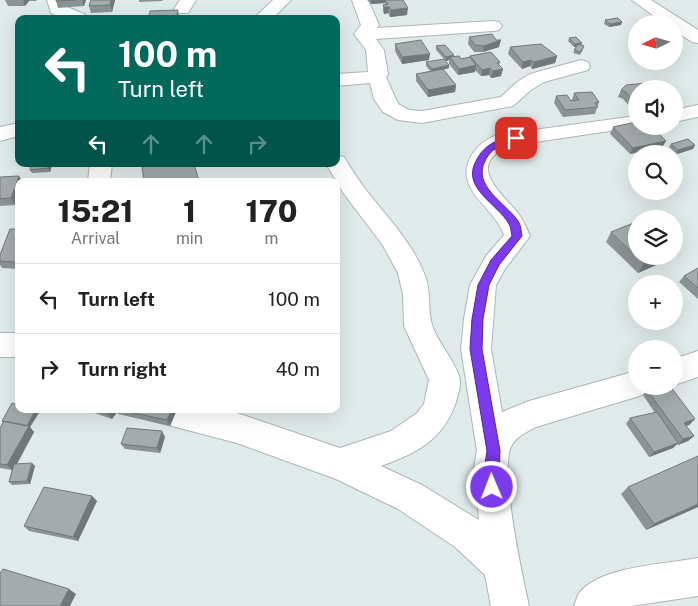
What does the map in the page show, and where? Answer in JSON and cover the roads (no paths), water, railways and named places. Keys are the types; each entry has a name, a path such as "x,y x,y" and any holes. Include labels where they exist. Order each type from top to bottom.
{"street":[{"path":"55,0 57,9 71,15"},
{"path":"266,15 283,0"},
{"path":"360,0 370,25 363,34"},
{"path":"640,0 698,38"},
{"path":"363,34 493,26"},
{"path":"363,34 375,50 378,70 376,77"},
{"path":"376,77 381,84 384,99 389,107 400,114 410,117 506,102 512,99 522,87 543,75 581,66"},
{"path":"340,80 376,77"},
{"path":"683,114 698,111"},
{"path":"510,606 502,565 492,487 491,467 493,451 476,349 478,319 484,285 495,263 517,236 514,224 481,187 476,175 484,154 494,144 516,138 628,123"},
{"path":"0,134 15,130"},
{"path":"339,167 368,211 394,240 409,266 417,301 417,321 440,367 445,386 441,406 434,419 426,427 408,439 341,464"},
{"path":"0,345 15,345"},
{"path":"683,369 698,364"},
{"path":"493,451 500,436 511,424 529,415 628,386"},
{"path":"173,413 237,428 341,464 410,497 468,534 502,565"},
{"path":"593,606 599,600 619,590 636,586 689,583"}]}
